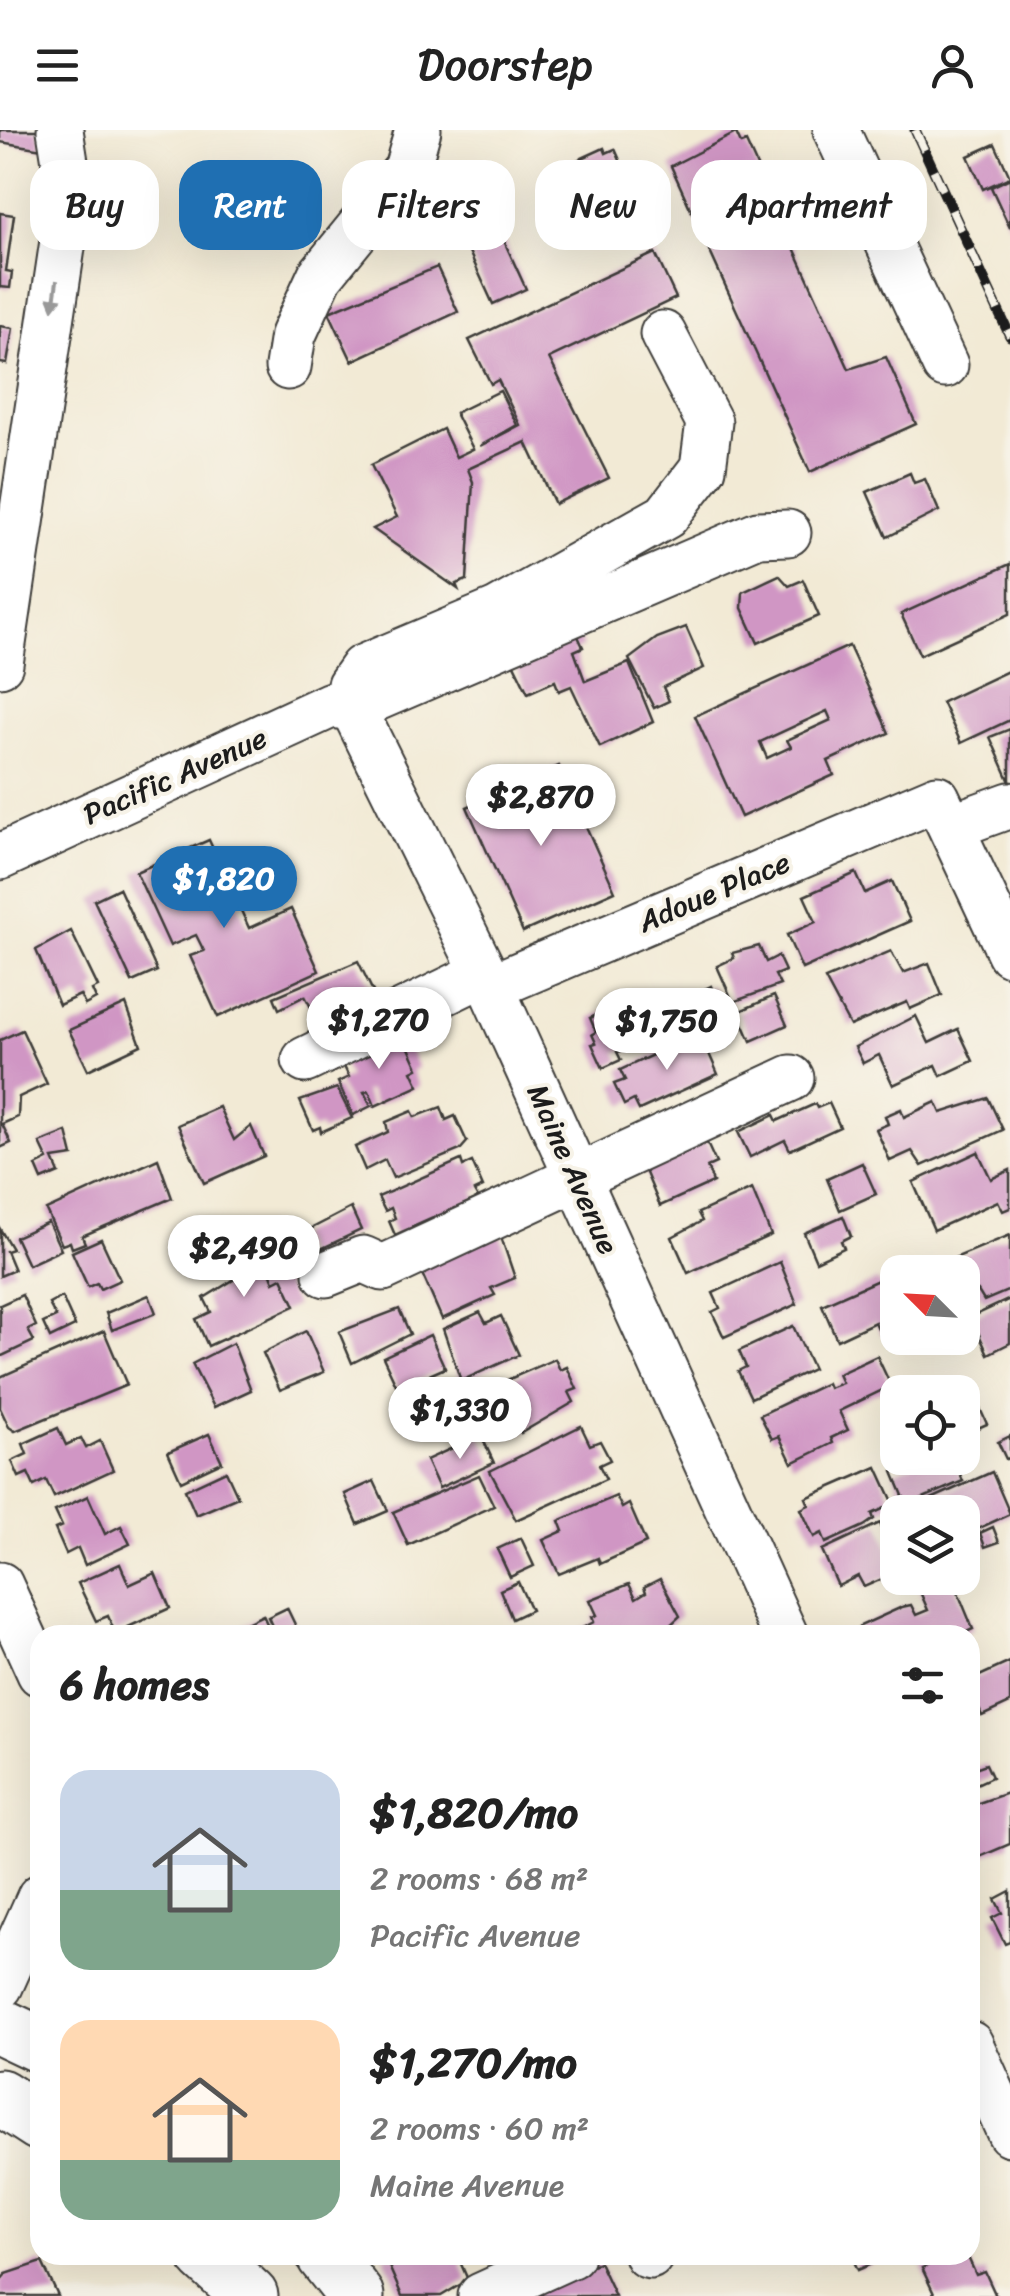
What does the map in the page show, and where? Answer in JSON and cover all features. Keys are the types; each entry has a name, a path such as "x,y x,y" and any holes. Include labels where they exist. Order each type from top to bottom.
{"main road":[{"path":"0,2026 30,2040"},
{"path":"0,2097 30,2116"},
{"path":"217,2265 250,2296"},
{"path":"332,2265 356,2296"}],"street":[{"path":"0,664 70,194 60,130"},
{"path":"288,366 293,335 320,276 407,169 418,130"},
{"path":"836,130 944,365"},
{"path":"353,708 350,685 362,668 497,611 666,516 702,468 709,422 663,334"},
{"name":"Pacific Avenue","path":"0,857 331,706 353,708 758,534 788,533"},
{"name":"Maine Avenue","path":"353,708 488,980 780,1625"},
{"name":"Adoue Place","path":"306,1060 488,980 944,812 1010,805"},
{"path":"944,812 1010,953"},
{"path":"326,1274 363,1259 382,1268 791,1078"},
{"path":"2,1593 30,1651"},
{"path":"0,1986 30,1919"},
{"path":"980,2066 1010,2133"},
{"path":"481,2296 549,2265"}],"building":[{"path":"0,130 38,130 42,149 0,142"},
{"path":"736,133 741,144 746,142 754,160 691,160 691,210 671,166"},
{"path":"995,144 1010,177 983,189 968,156"},
{"path":"604,148 606,153 615,149 620,160 578,160"},
{"path":"1010,178 1010,228 991,187"},
{"path":"0,213 14,215 6,271 12,272 10,288 0,287"},
{"path":"468,250 508,250 526,289 493,304"},
{"path":"709,250 795,250 849,369 886,357 916,424 810,472"},
{"path":"655,253 676,298 549,358 609,478 555,504 526,442 468,469 473,482 467,580 456,584 458,589 373,529 397,517 371,465 443,429 456,457 473,449 455,413 500,391 517,425 480,446 520,425 498,380 491,384 469,340"},
{"path":"437,267 458,312 352,361 329,312"},
{"path":"0,326 13,328 7,364 0,363"},
{"path":"910,473 914,483 925,479 939,511 887,537 867,492"},
{"path":"1010,564 1010,614 920,655 901,614"},
{"path":"779,575 789,586 803,580 819,616 758,643 742,608 743,592"},
{"path":"573,625 583,647 574,651 585,681 629,663 653,722 600,747 571,686 559,691 555,681 528,693 509,654"},
{"path":"686,627 704,668 663,687 669,701 654,708 629,659 657,638"},
{"path":"849,646 889,733 828,761 834,775 741,817 695,716","holes":["827,711 831,720 787,740 791,747 767,758 760,742"]},
{"path":"1010,670 1010,720 961,743 942,702"},
{"path":"1010,729 1010,782 990,737"},
{"path":"559,766 615,891 523,932 467,807"},
{"path":"209,840 249,928 291,909 319,971 218,1017 190,956 204,951 196,935 170,946 136,872"},
{"path":"856,873 865,893 892,881 910,921 802,969 787,935 816,922 804,896"},
{"path":"119,888 157,971 132,982 94,900"},
{"path":"71,931 98,987 92,990 96,999 85,1005 80,995 59,1005 36,950"},
{"path":"759,946 766,962 778,956 785,971 775,975 780,985 733,1002 717,966 734,958 732,953"},
{"path":"891,951 903,973 929,963 942,995 910,1009 907,1002 850,1026 825,979"},
{"path":"358,961 380,1006 335,1029 326,1011 316,1017 305,996 279,1009 274,997"},
{"path":"711,986 724,1016 665,1043 652,1015"},
{"path":"774,996 787,1025 751,1041 738,1012"},
{"path":"626,1002 635,1010 630,1012 644,1044 617,1052 621,1060 603,1068 592,1044 596,1043 592,1034 596,1032 590,1018"},
{"path":"126,1004 141,1045 88,1070 69,1030"},
{"path":"916,1016 929,1043 958,1029 973,1061 941,1076 936,1065 893,1085 879,1055 863,1063 855,1047"},
{"path":"22,1030 47,1084 19,1097 18,1117 2,1124 11,1143 0,1148 0,1040"},
{"path":"401,1030 418,1068 412,1071 419,1086 375,1106 369,1091 364,1092 371,1106 353,1115 338,1082 349,1077 340,1058"},
{"path":"700,1033 718,1074 639,1110 634,1100 624,1105 614,1084 625,1080 620,1070"},
{"path":"337,1088 352,1118 321,1132 320,1127 313,1130 300,1101"},
{"path":"988,1098 1003,1130 922,1166 912,1151 890,1161 876,1129 888,1124 885,1116 901,1109 904,1117 936,1102 941,1113"},
{"path":"829,1103 840,1127 790,1150 785,1140 750,1157 738,1132 774,1115 777,1121 815,1104 817,1108"},
{"path":"219,1107 234,1140 251,1126 264,1156 204,1183 178,1125"},
{"path":"441,1107 446,1120 455,1116 467,1142 460,1150 393,1178 385,1160 365,1170 355,1147 388,1132 386,1122 412,1111 415,1117"},
{"path":"67,1132 73,1156 53,1159 59,1173 42,1180 36,1166 48,1160 40,1143"},
{"path":"705,1139 716,1163 707,1167 713,1182 660,1206 643,1166"},
{"path":"978,1152 991,1179 1010,1170 1010,1208 1003,1211 998,1201 934,1230 913,1182"},
{"path":"158,1159 172,1198 82,1236 85,1243 72,1248 70,1242 62,1245 46,1210"},
{"path":"461,1160 463,1166 472,1162 483,1187 474,1191 478,1198 395,1235 389,1221 395,1218 391,1208 385,1211 378,1197"},
{"path":"862,1163 876,1194 840,1210 827,1179"},
{"path":"752,1189 771,1235 688,1273 672,1237 702,1221 698,1213"},
{"path":"351,1208 361,1230 306,1256 297,1236"},
{"path":"843,1216 851,1236 841,1241 844,1248 816,1261 804,1233"},
{"path":"48,1222 61,1250 28,1265 15,1237"},
{"path":"0,1229 12,1249 6,1251 14,1270 0,1276"},
{"path":"499,1231 515,1278 491,1288 495,1295 442,1319 419,1267"},
{"path":"1010,1235 1010,1290 984,1301 980,1294 980,1255 962,1255"},
{"path":"101,1239 120,1280 100,1289 97,1283 88,1287 72,1252"},
{"path":"262,1250 274,1282 282,1278 295,1306 208,1346 196,1319 211,1312 204,1298 238,1277 232,1264"},
{"path":"780,1262 797,1304 724,1337 712,1312 720,1308 713,1293"},
{"path":"878,1280 880,1333 875,1322 837,1340 822,1305"},
{"path":"22,1295 36,1326 28,1330 34,1341 0,1357 0,1305"},
{"path":"149,1295 156,1313 112,1330 106,1313"},
{"path":"62,1297 75,1326 50,1338 43,1323 56,1317 49,1304"},
{"path":"1010,1299 1010,1343 988,1354 980,1337 980,1313"},
{"path":"399,1309 410,1334 352,1363 339,1332"},
{"path":"480,1312 486,1323 501,1316 519,1355 461,1381 443,1329"},
{"path":"793,1326 813,1369 751,1398 738,1371 746,1367 739,1351"},
{"path":"104,1331 127,1385 15,1431 9,1427 0,1408 0,1377"},
{"path":"306,1331 324,1372 280,1390 263,1353"},
{"path":"430,1335 445,1368 398,1389 383,1357"},
{"path":"233,1343 251,1390 214,1407 192,1364"},
{"path":"877,1356 886,1375 880,1375 880,1391 839,1411 848,1430 831,1438 833,1443 792,1463 779,1436 772,1439 760,1415 827,1383 829,1388 842,1383 838,1374"},
{"path":"555,1359 560,1370 567,1367 577,1389 569,1392 574,1402 521,1433 513,1417 502,1422 489,1394 500,1389 498,1384"},
{"path":"980,1408 987,1424 980,1427"},
{"path":"581,1426 590,1445 600,1441 610,1460 599,1465 606,1479 516,1520 490,1471"},
{"path":"58,1428 66,1445 81,1438 86,1448 100,1441 113,1470 54,1497 46,1480 34,1486 28,1473 19,1477 12,1461 27,1454 23,1444"},
{"path":"209,1434 222,1462 181,1481 168,1452"},
{"path":"481,1435 494,1463 439,1488 426,1460"},
{"path":"1010,1436 1010,1458 1006,1459 998,1442"},
{"path":"877,1467 890,1495 880,1495 880,1510 872,1514 874,1519 826,1543 822,1533 814,1537 801,1509 809,1505 806,1498"},
{"path":"226,1471 238,1497 196,1515 185,1490"},
{"path":"992,1472 1010,1514 980,1528 980,1495 940,1495"},
{"path":"479,1475 494,1506 408,1545 393,1512"},
{"path":"894,1475 960,1475 963,1481 930,1495 903,1495"},
{"path":"374,1481 388,1511 358,1524 345,1494"},
{"path":"88,1496 105,1534 121,1526 130,1544 85,1565 78,1548 66,1554 55,1529 62,1526 55,1511"},
{"path":"616,1496 622,1508 629,1504 646,1543 600,1564 598,1558 559,1574 543,1540 563,1531 559,1521"},
{"path":"880,1523 880,1580 864,1587 858,1576 838,1586 822,1550"},
{"path":"993,1527 999,1542 985,1547 980,1533"},
{"path":"521,1538 534,1566 510,1577 497,1549"},
{"path":"120,1564 129,1585 155,1573 170,1608 133,1625 112,1625 108,1616 96,1621 78,1583"},
{"path":"660,1579 680,1616 670,1625 588,1625 597,1615 590,1600 629,1584 636,1598 646,1592 644,1587"},
{"path":"518,1582 531,1610 512,1619 500,1590"},
{"path":"921,1595 959,1595 971,1625 862,1625 902,1607 911,1605 916,1615 928,1610"},
{"path":"287,1608 295,1625 272,1625 268,1617"},
{"path":"263,1615 268,1625 242,1625"},
{"path":"1010,1662 1010,1703 982,1716 980,1676"},
{"path":"986,1764 992,1777 980,1782 980,1766"},
{"path":"1010,1792 1010,1844 980,1857 980,1802"},
{"path":"1010,1891 1010,1942 1005,1944 992,1918 1002,1913 995,1899"},
{"path":"43,2265 58,2296 0,2296 0,2281 6,2274"},
{"path":"388,2265 461,2265 468,2280 441,2296 402,2296"},
{"path":"592,2265 600,2265 615,2296 525,2296"},
{"path":"972,2265 976,2275 985,2272 996,2296 935,2296 922,2268"}],"railway":[{"path":"915,130 1010,336"}]}
